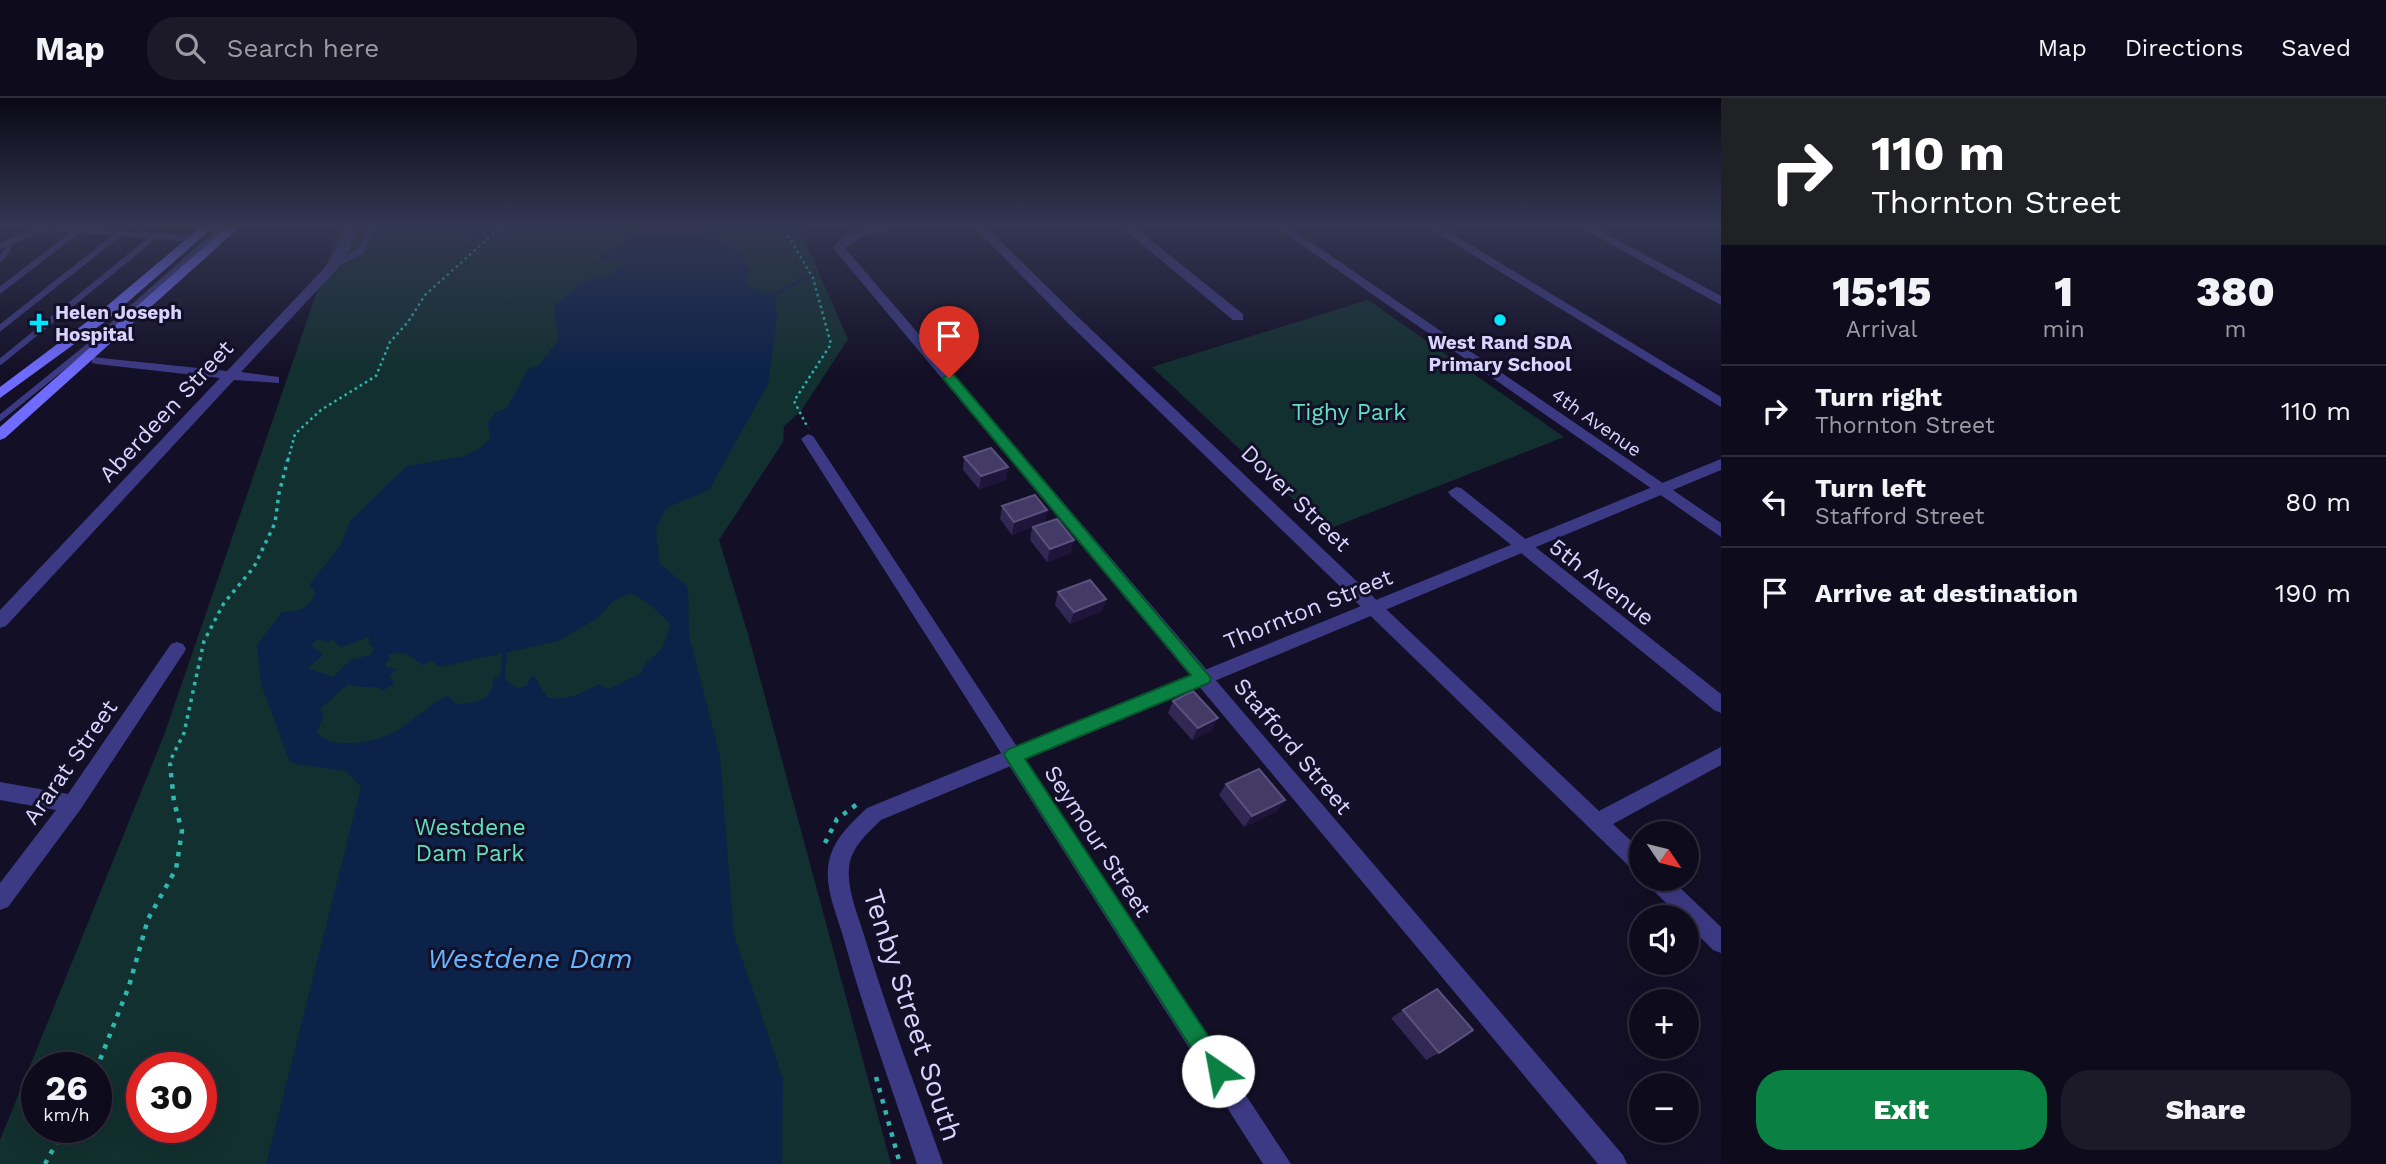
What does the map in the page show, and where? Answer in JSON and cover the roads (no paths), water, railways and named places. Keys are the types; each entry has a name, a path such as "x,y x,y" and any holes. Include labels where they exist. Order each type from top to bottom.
{"main road":[{"path":"0,394 101,318 152,275"},
{"path":"0,435 180,275"}],"street":[{"name":"Aberdeen Street","path":"0,621 325,275"},
{"name":"Stafford Street","path":"862,275 1614,1164"},
{"name":"Dover Street","path":"1028,275 1629,853"},
{"path":"1186,275 1238,317"},
{"name":"4th Avenue","path":"1351,275 1721,531"},
{"path":"1511,275 1721,403"},
{"path":"1673,275 1721,301"},
{"path":"97,360 274,380"},
{"name":"Seymour Street","path":"808,439 1279,1164"},
{"name":"Thornton Street","path":"868,808 1013,755 1721,464"},
{"name":"5th Avenue","path":"1456,492 1721,705"},
{"name":"Ararat Street","path":"0,900 73,804 177,649"},
{"path":"1597,822 1721,755"},
{"path":"0,791 73,804"},
{"name":"Tenby Street South","path":"868,808 842,850 838,869 840,889 858,951 931,1159"},
{"path":"1669,891 1721,942"}],"lane":[{"path":"0,290 20,275"},
{"path":"0,328 67,275"},
{"path":"0,362 107,275"},
{"path":"0,418 89,346 170,275"}],"water":[{"name":"Westdene Dam","path":"609,275 749,275 746,285 775,297 777,319 768,384 709,490 666,508 656,528 660,564 688,587 689,635 720,756 734,935 783,1079 782,1164 266,1164 361,787 346,771 290,763 261,684 257,645 282,612 298,610 309,603 316,593 309,585 341,545 351,520 407,466 464,456 479,449 490,439 488,423 495,413 507,408 528,369 539,365 558,341 554,306 580,283 591,280 592,277 605,278","holes":["630,593 647,602 671,624 662,649 644,665 641,673 609,689 599,684 574,696 554,698 547,697 534,676 530,678 527,686 517,688 501,677 493,677 493,685 482,700 456,704 448,695 391,734 378,739 338,743 317,732 324,714 319,709 349,684 384,690 394,684 390,675 397,669 386,667 385,663 390,659 388,655 403,653 422,665 432,661 440,667 558,641 598,618 613,601","369,637 369,644 374,648 370,655 351,660 333,677 308,668 323,655 311,645 318,639 326,642 332,640 341,647"]}],"waterway":[{"path":"765,299 809,276"},
{"path":"502,685 505,646"}],"place":[{"name":"West Rand SDA Primary School","path":"1500,320"},
{"name":"Helen Joseph Hospital","path":"39,323"}],"park label":[{"name":"Tighy Park","path":"1349,412"},
{"name":"Westdene Dam Park","path":"470,840"}]}
